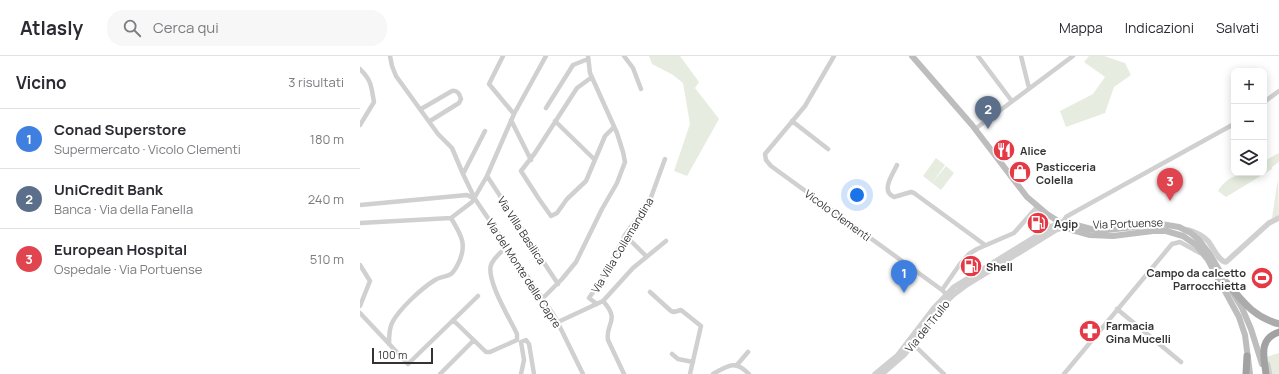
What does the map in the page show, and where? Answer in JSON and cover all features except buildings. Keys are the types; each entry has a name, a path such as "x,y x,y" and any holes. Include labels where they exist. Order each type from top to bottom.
{"highway":[{"path":"1266,374 1263,349 1271,336 1279,332"},
{"path":"1246,374 1247,356"}],"main road":[{"name":"Via Portuense","path":"912,56 975,129 1024,194 1037,206 1072,230 1090,235 1102,236 1168,231 1187,238 1196,245 1205,257 1235,309 1253,333 1266,374"},
{"name":"Via Portuense","path":"1062,223 1069,223 1100,230 1159,224 1171,225 1184,229 1194,235 1205,247 1228,284 1243,318 1250,374"},
{"path":"1228,284 1250,310 1261,318 1277,322"}],"street":[{"name":"Via del Monte delle Capre","path":"390,56 396,76 430,120 441,137 452,148 475,199 558,322 582,374"},
{"path":"503,56 489,84 514,114"},
{"path":"360,223 451,218 475,199 487,176 511,120 544,56"},
{"path":"624,56 633,68 641,89"},
{"name":"Vicolo Clementi","path":"834,56 805,106 765,154 767,163 946,294"},
{"path":"978,56 1012,100"},
{"path":"1021,56 1029,88"},
{"path":"975,129 1073,56"},
{"path":"543,298 558,284 576,262 623,170 625,162 614,127 589,69 588,57 573,65 546,108"},
{"path":"360,69 370,81 374,102 360,125"},
{"path":"592,77 577,88 531,160 521,172 552,216 557,213 570,196 586,180 605,136 614,127"},
{"path":"421,109 452,91 459,94 461,99 459,103 430,120"},
{"path":"1267,100 1279,91"},
{"path":"511,120 531,160"},
{"path":"555,121 595,160"},
{"path":"792,121 828,149"},
{"path":"1062,223 1066,217 1071,214 1231,126"},
{"path":"463,174 485,131"},
{"name":"Via Villa Collemandina","path":"597,304 589,298 606,273 625,235 650,200 665,159"},
{"path":"897,166 888,186 890,195 894,197 913,193 986,245"},
{"name":"Via Villa Basilica","path":"487,176 558,284"},
{"path":"360,205 467,195 472,196 475,199"},
{"name":"Via del Trullo","path":"946,294 950,280 967,256 974,250 1014,234 1037,206"},
{"name":"Via Portuense","path":"1037,206 1050,228"},
{"path":"389,344 392,323 403,308 435,280 450,275 462,257 464,250 463,242 451,218"},
{"path":"1184,229 1203,237 1222,261 1226,262 1272,221 1279,218"},
{"name":"Via del Trullo","path":"946,294 965,286 993,265 1056,224 1062,223"},
{"name":"Via del Trullo","path":"882,374 900,359 934,308 946,294 957,285 1056,230 1062,223"},
{"path":"1056,230 1062,228 1072,230"},
{"path":"625,235 646,256"},
{"path":"558,322 603,301 633,268 666,241"},
{"path":"1064,374 1173,243 1184,243 1205,257"},
{"path":"453,320 473,341 487,352 517,340 517,334 494,286 491,276 493,261 508,246"},
{"path":"360,265 370,281 360,306"},
{"path":"950,280 957,285"},
{"path":"650,292 671,311 682,311 701,326 690,374"},
{"path":"360,313 408,364 478,296"},
{"path":"603,301 609,308 612,316 608,338 624,374"},
{"path":"1117,309 1181,362"},
{"path":"521,374 524,360 522,342 526,340 529,344 534,374"},
{"path":"440,374 473,341"},
{"path":"911,343 944,374"},
{"name":"Via del Trullo","path":"875,374 890,363 911,343"},
{"path":"713,374 730,366 736,365 748,352"},
{"path":"672,354 678,359 693,362"},
{"path":"1266,359 1270,374"},
{"path":"736,365 749,374"}],"shaded area":[{"path":"649,56 680,56 699,82 695,88 719,119 687,176 674,171 690,124 683,83 673,75 652,64"},
{"path":"1089,56 1104,56 1125,63 1131,75 1114,87 1105,113 1066,127 1060,111 1093,94 1105,77 1084,62"},
{"path":"1279,153 1279,162 1267,172 1267,159"},
{"path":"936,158 945,165 932,183 923,176"},
{"path":"946,166 954,173 941,190 932,183"},
{"path":"1260,176 1226,197 1218,191 1222,185 1232,177"},
{"path":"1278,179 1279,216 1272,218"},
{"name":"Campo da calcetto Parrocchietta","path":"1259,268 1272,281 1266,288 1252,276"},
{"path":"1279,353 1279,374 1272,374 1266,357"}],"place":[{"name":"UniCredit Bank","path":"988,129"},
{"name":"Alice","path":"1004,150"},
{"name":"Pasticceria Colella","path":"1020,172"},
{"name":"European Hospital","path":"1170,201"},
{"name":"Agip","path":"1038,223"},
{"name":"Shell","path":"971,266"},
{"name":"Campo da calcetto Parrocchietta","path":"1262,278"},
{"name":"Conad Superstore","path":"904,293"},
{"name":"Farmacia Gina Mucelli","path":"1090,331"}]}
